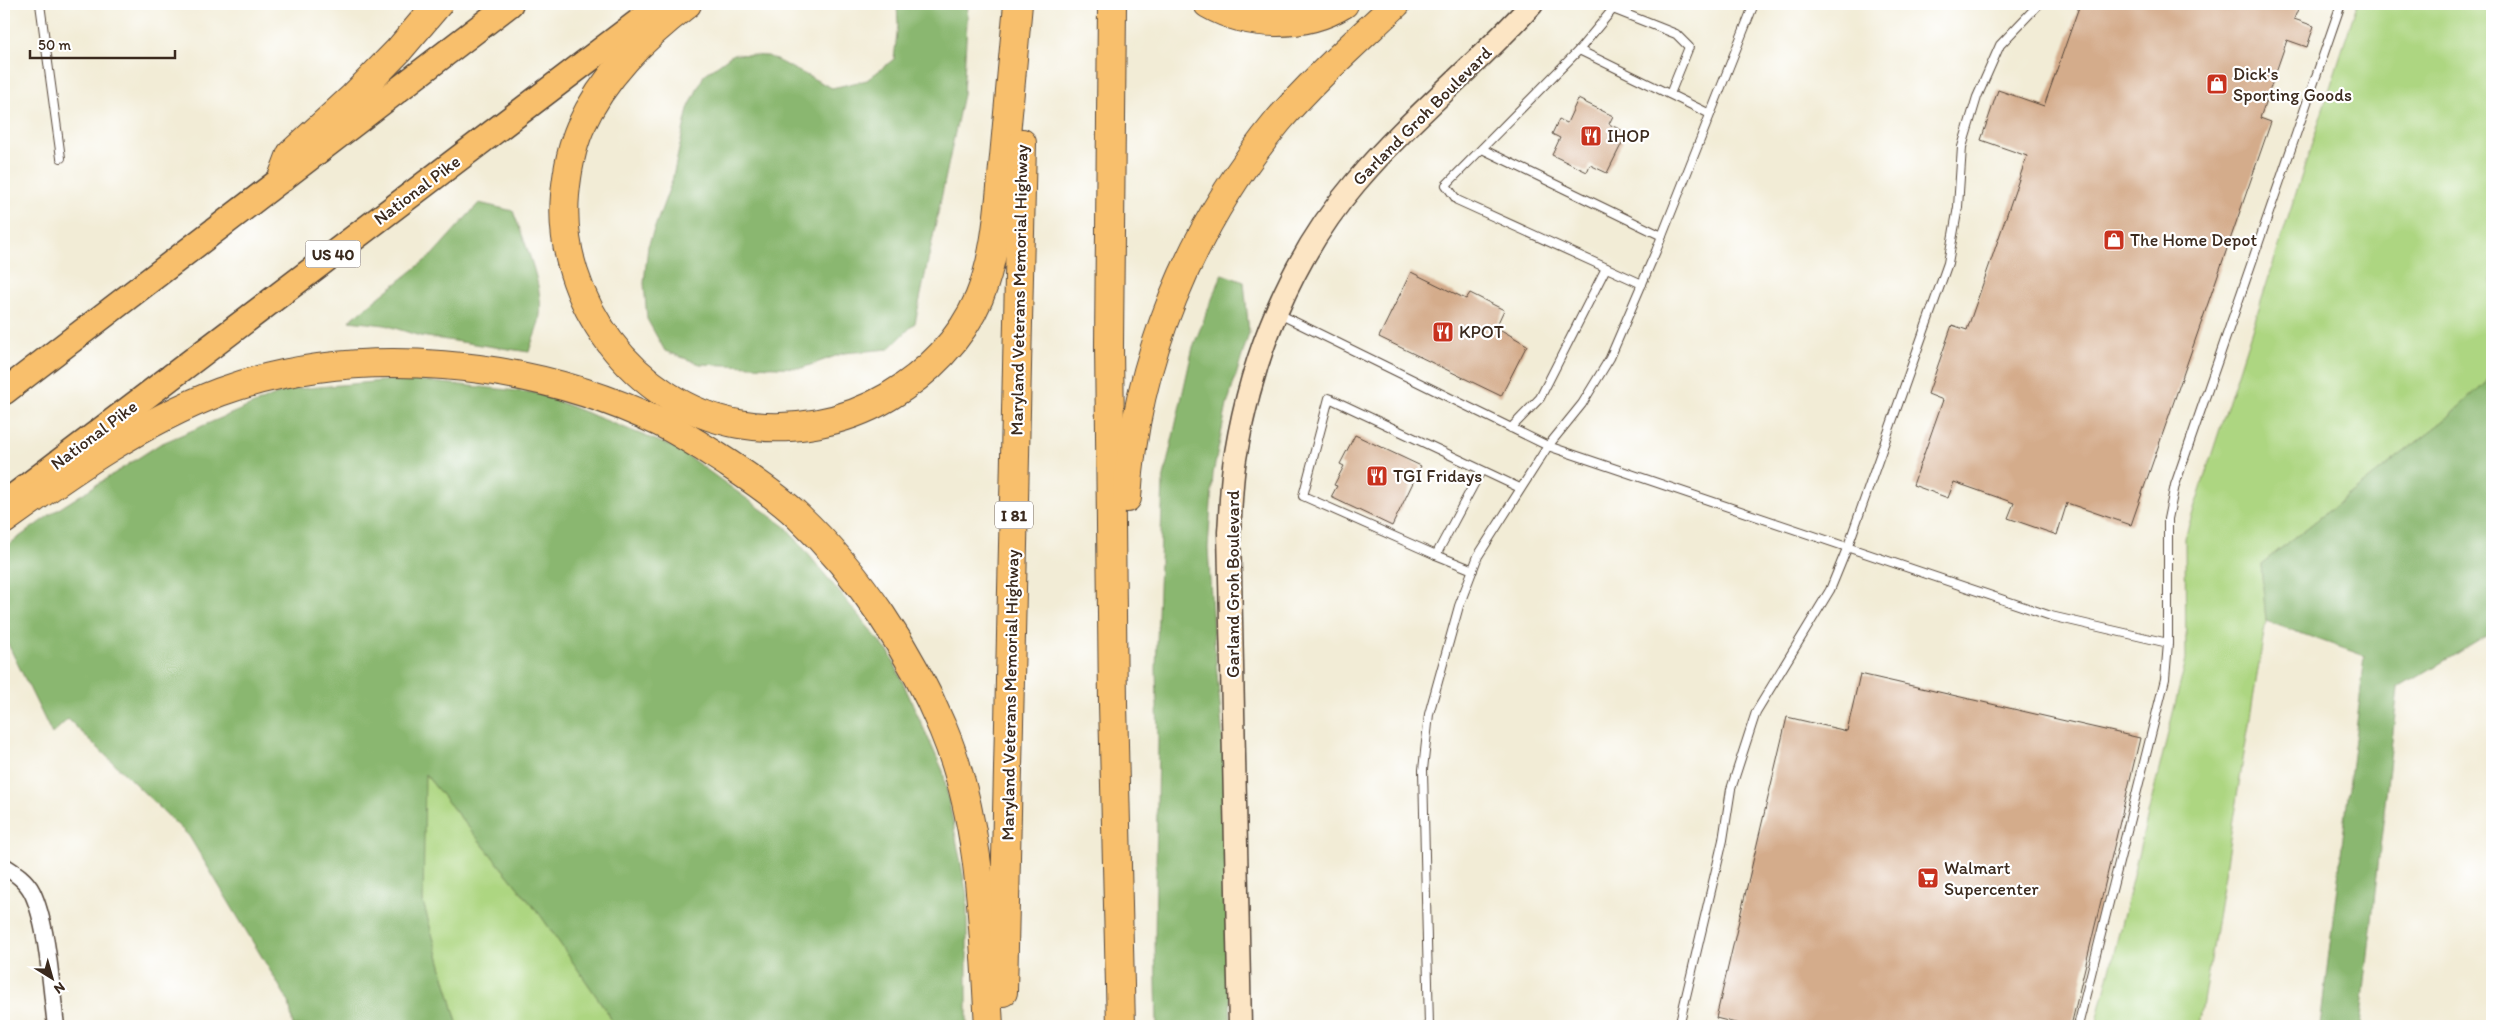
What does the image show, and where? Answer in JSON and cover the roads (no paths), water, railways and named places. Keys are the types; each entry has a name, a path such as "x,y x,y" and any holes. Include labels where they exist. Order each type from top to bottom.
{"highway":[{"path":"282,178 291,154 353,97 398,50 438,4"},
{"path":"687,4 652,31 622,64 596,97 579,131 567,171 564,210 566,248 578,285 596,324 627,362 660,391 701,413 738,424 778,428 828,422 868,409 900,390 932,366 958,334 979,298 998,222 1018,4"},
{"name":"Maryland Veterans Memorial Highway","path":"1002,1026 1025,4"},
{"path":"1112,4 1109,346 1113,704 1121,1026"},
{"path":"1208,4 1240,18 1270,23 1301,20 1336,9 1344,4"},
{"path":"1113,704 1128,468 1137,412 1164,318 1187,265 1212,218 1247,162 1279,120 1396,4"},
{"path":"4,520 83,464 169,414 221,392 280,375 333,367 456,366 510,373 578,391 617,404 662,424 750,478 797,515 844,565 868,596 885,620 923,686 944,732 963,787 982,906 989,1026"}],"main road":[{"path":"4,392 510,4"},
{"name":"National Pike","path":"4,504 662,4"}],"street":[{"name":"Garland Groh Boulevard","path":"1240,1026 1229,532 1235,454 1250,383 1275,313 1299,266 1355,183 1393,142 1470,68 1532,4"},
{"path":"4,866 17,874 31,891 41,915 56,1026"}],"lane":[{"path":"40,4 61,158"},
{"path":"1429,1026 1423,770 1429,714 1443,658 1478,556 1548,446 1582,404 1610,358 1662,236 1754,4"},
{"path":"1679,1026 1723,840 1732,789 1748,731 1756,712 1830,590 1848,546 1948,262 1958,208 1962,147 1977,97 2000,45 2039,4"},
{"path":"2078,1026 2164,679 2168,643 2168,519 2175,485 2341,4"},
{"path":"1642,284 1457,200 1446,185 1579,50 1613,8 1676,34 1690,47 1670,94"},
{"path":"1579,50 1710,114"},
{"path":"1482,149 1662,236"},
{"path":"1511,428 1540,398 1606,268"},
{"path":"1275,313 1548,446 2051,616 2168,643"},
{"path":"1473,570 1303,496 1329,398 1520,488"},
{"path":"1436,555 1482,471"}],"place":[{"name":"Dick's Sporting Goods","path":"2217,84"},
{"name":"IHOP","path":"1591,136"},
{"name":"The Home Depot","path":"2114,240"},
{"name":"KPOT","path":"1443,332"},
{"name":"TGI Fridays","path":"1377,476"},
{"name":"Walmart Supercenter","path":"1928,878"}]}
